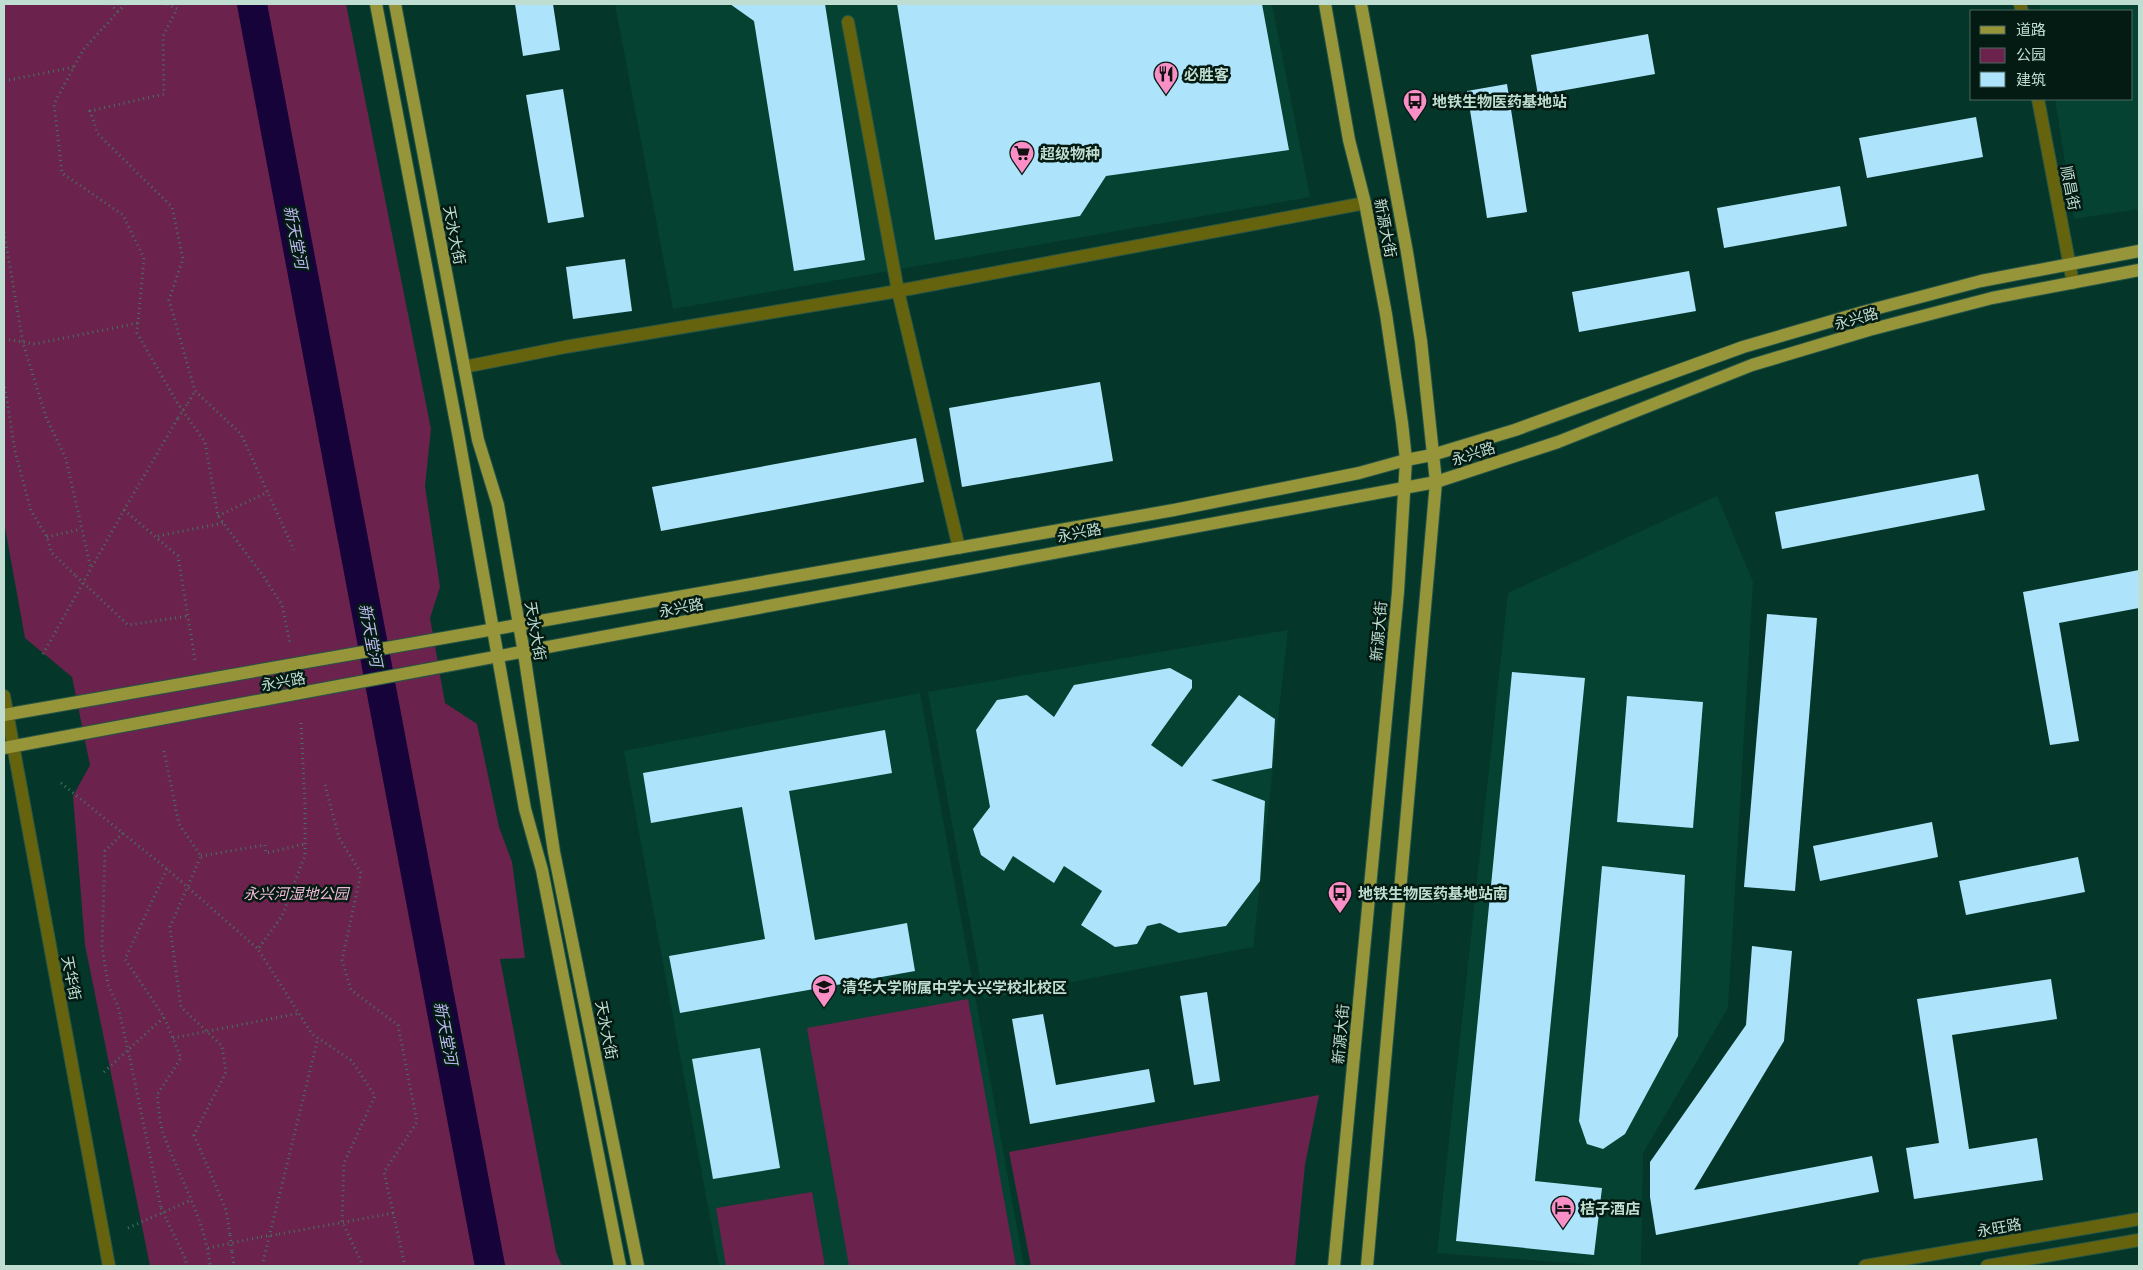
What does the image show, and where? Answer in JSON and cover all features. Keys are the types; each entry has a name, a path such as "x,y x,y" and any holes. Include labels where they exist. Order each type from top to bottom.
{"main road":[{"path":"376,4 458,433 525,809 542,870 620,1266"},
{"name":"天水大街","path":"395,4 478,440 498,505 524,653 554,852 638,1266"},
{"name":"新源大街","path":"1325,4 1350,140 1386,314 1406,460 1398,592 1334,1266"},
{"name":"新源大街","path":"1361,4 1421,342 1436,482 1366,1266"},
{"name":"永兴路","path":"5,714 1174,510 1359,472 1432,455 1515,430 1743,347 1863,312 1972,284 2139,251"},
{"name":"永兴路","path":"8,747 499,658 1436,482 1558,442 1752,365 1869,330 1992,298 2139,270"}],"street":[{"path":"848,22 898,292 959,548"},
{"name":"顺昌街","path":"2038,100 2073,283"},
{"path":"464,366 565,347 898,292 1364,203"},
{"name":"天华街","path":"4,696 8,747 109,1266"},
{"name":"永旺路","path":"1865,1266 2139,1219"},
{"path":"1987,1266 2139,1240"}],"path":[{"path":"110,4 118,12"},
{"path":"125,4 83,50 54,104 62,173 123,214 144,258 137,333 178,404 205,442 218,516 264,577 282,606 290,643"},
{"path":"167,4 177,9 163,36 164,94 90,111 98,134 172,207 183,259 168,300 195,391 241,434 294,550"},
{"path":"4,80 74,67"},
{"path":"4,232 23,343 46,417 66,459 91,569"},
{"path":"4,339 35,344 138,323"},
{"path":"4,382 15,452 31,511 47,537 51,552 128,624 188,616"},
{"path":"43,654 124,510 195,391"},
{"path":"218,516 268,492"},
{"path":"124,510 157,536 178,556 195,660"},
{"path":"157,536 223,523"},
{"path":"47,537 81,529"},
{"path":"258,949 282,916 305,854 301,723"},
{"path":"164,751 179,824 201,856"},
{"path":"61,783 167,869 258,949 312,1034 352,1061 375,1096 344,1164 342,1221 363,1266"},
{"path":"325,785 339,838 361,872 342,960 351,990 398,1025 417,1122 384,1172 406,1266"},
{"path":"123,833 105,850 102,946 108,985 118,1006 161,1208 186,1260 186,1266"},
{"path":"201,856 265,845 266,854 306,844"},
{"path":"201,856 170,927 180,1008 222,1046 226,1072 194,1135 226,1210 234,1266"},
{"path":"167,869 125,959 164,1017 181,1058 157,1094 162,1130 191,1200 208,1248 210,1266"},
{"path":"173,1038 300,1013"},
{"path":"104,1072 164,1017"},
{"path":"262,1266 318,1038"},
{"path":"128,1228 191,1200"},
{"path":"208,1248 394,1212"}],"shaded area":[{"path":"615,4 1272,4 1310,197 673,309"},
{"path":"2040,4 2139,4 2139,209 2074,219 2055,100 2133,100 2133,10 2041,10"},
{"path":"1717,496 1753,582 1728,1008 1643,1153 1641,1266 1610,1266 1437,1253 1508,593"},
{"path":"1288,630 1253,947 984,999 928,692"},
{"name":"清华大学附属中学大兴学校北校区","path":"920,693 1024,1266 719,1266 624,751"}],"green space":[{"name":"永兴河湿地公园","path":"4,4 346,4 431,429 425,486 440,587 430,618 445,703 477,724 499,827 512,862 525,958 500,959 556,1252 562,1266 150,1266 85,945 73,796 90,765 72,677 25,638 4,522"},
{"path":"968,999 1016,1266 849,1266 807,1028"},
{"path":"1319,1095 1305,1165 1295,1266 1031,1266 1009,1152"},
{"path":"812,1192 825,1266 726,1266 716,1208"}],"building":[{"path":"515,4 553,4 560,50 523,56"},
{"path":"730,4 825,4 865,260 794,271 754,21"},
{"path":"897,4 1262,4 1289,150 1106,176 1080,216 935,240"},
{"path":"1648,34 1655,74 1538,95 1531,55"},
{"path":"1507,84 1527,212 1487,218 1467,91"},
{"path":"563,89 584,217 548,223 526,95"},
{"path":"1976,117 1983,157 1867,178 1859,138"},
{"path":"1840,186 1847,226 1724,248 1717,208"},
{"path":"625,259 632,311 573,319 566,267"},
{"path":"1689,271 1696,311 1579,332 1572,292"},
{"path":"1100,382 1113,461 962,487 949,408"},
{"path":"916,438 924,482 661,531 652,487"},
{"path":"1978,474 1985,510 1782,549 1775,512"},
{"path":"2139,570 2139,608 2059,623 2079,741 2050,745 2023,592"},
{"path":"1767,614 1817,618 1795,891 1744,887"},
{"path":"1170,668 1192,680 1192,688 1151,745 1182,767 1239,695 1275,719 1272,768 1211,780 1265,801 1260,881 1226,926 1179,933 1160,923 1147,926 1137,944 1115,947 1081,925 1102,891 1064,866 1054,883 1013,856 1004,871 981,855 973,829 990,807 976,730 997,700 1027,695 1054,717 1074,685"},
{"path":"1512,672 1585,678 1535,1181 1602,1188 1594,1255 1456,1241"},
{"path":"1627,696 1703,702 1693,828 1617,822"},
{"path":"885,730 892,773 789,791 815,940 907,923 915,971 680,1013 669,956 765,939 742,807 651,823 643,773"},
{"path":"1932,822 1938,857 1820,881 1813,846"},
{"path":"2078,857 2085,892 1966,915 1959,881"},
{"path":"1602,866 1685,875 1678,1036 1625,1134 1603,1149 1587,1144 1579,1121"},
{"path":"1752,946 1792,951 1784,1041 1694,1190 1872,1156 1879,1192 1656,1235 1650,1197 1650,1162 1746,1025"},
{"path":"2051,979 2057,1019 1952,1035 1969,1149 2037,1138 2043,1180 1914,1199 1906,1148 1939,1143 1917,999"},
{"path":"1207,992 1220,1081 1194,1085 1180,996"},
{"path":"1043,1014 1056,1085 1149,1069 1155,1102 1030,1124 1012,1019"},
{"path":"760,1048 780,1168 713,1179 692,1059"}],"waterway":[{"name":"新天堂河","path":"252,4 490,1266"}],"place":[{"name":"必胜客","path":"1166,95"},
{"name":"地铁生物医药基地站","path":"1415,122"},
{"name":"超级物种","path":"1022,174"},
{"name":"地铁生物医药基地站南","path":"1340,914"},
{"name":"清华大学附属中学大兴学校北校区","path":"824,1008"},
{"name":"桔子酒店","path":"1563,1229"}]}
